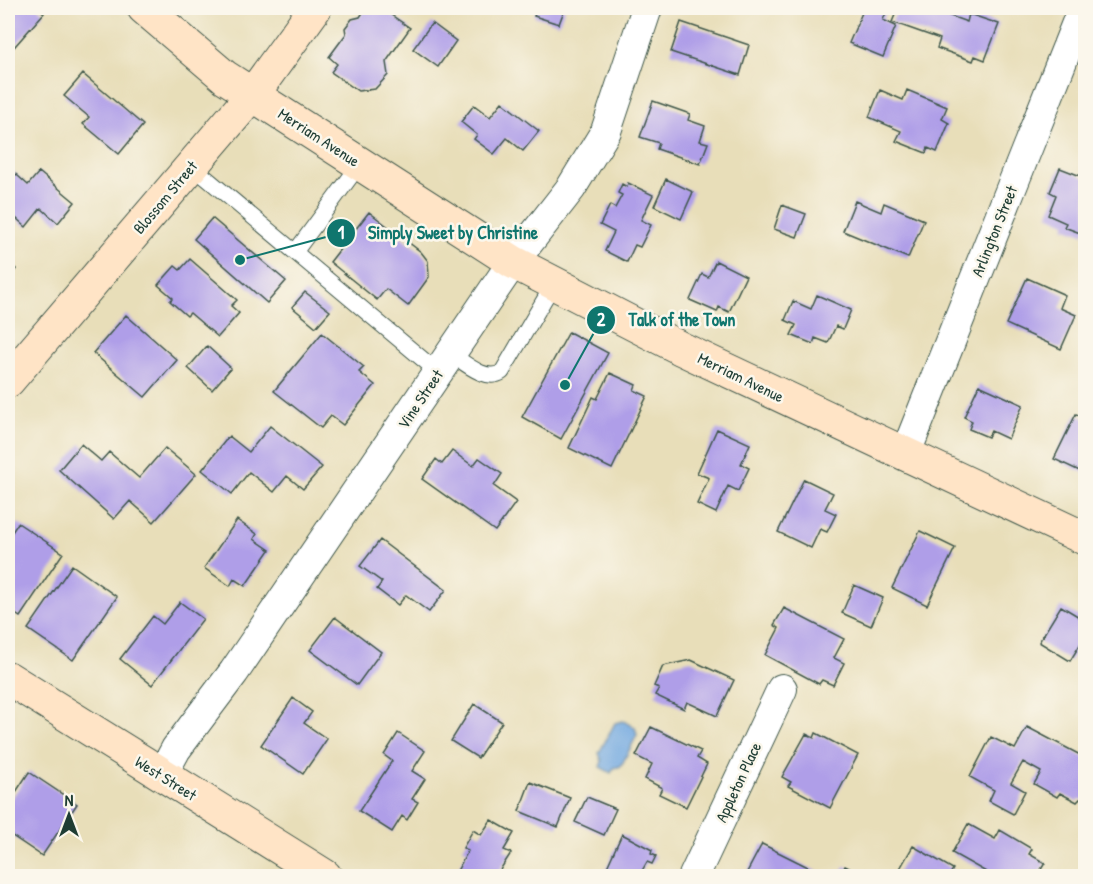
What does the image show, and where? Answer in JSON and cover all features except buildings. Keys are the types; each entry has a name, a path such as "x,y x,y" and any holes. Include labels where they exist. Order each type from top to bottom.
{"street":[{"name":"Merriam Avenue","path":"144,8 225,77 513,262 682,349 1086,539"},
{"name":"Blossom Street","path":"8,381 253,94 315,8"},
{"name":"Vine Street","path":"162,775 176,749 234,672 513,262 571,188 606,131 647,8"},
{"name":"Arlington Street","path":"905,455 1083,8"},
{"name":"West Street","path":"8,678 326,876"},
{"name":"Appleton Place","path":"694,876 782,688"}],"lane":[{"path":"295,252 360,164"},
{"path":"192,166 295,252 445,363 486,375 497,375 502,372 554,284"}],"water":[{"path":"623,721 635,727 637,735 621,766 614,768 611,773 600,767 602,761 599,753 615,723"}],"place":[{"name":"Simply Sweet by Christine","path":"240,260"},
{"name":"Talk of the Town","path":"565,385"}]}
